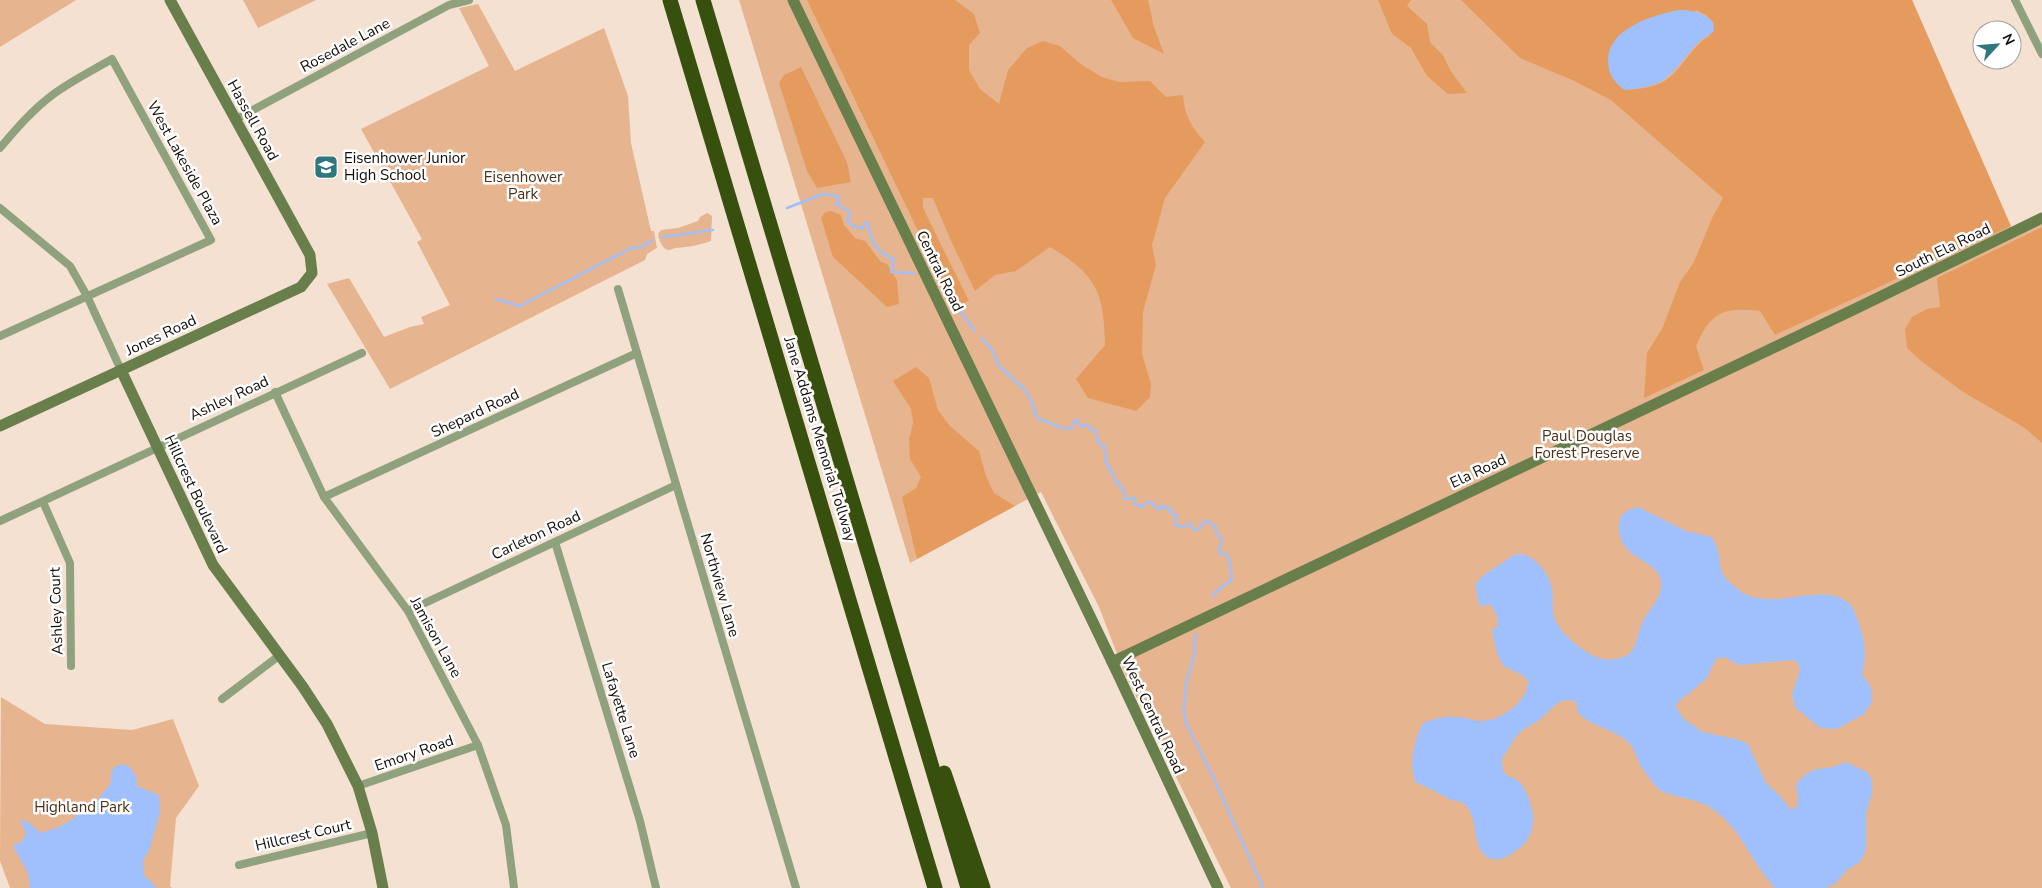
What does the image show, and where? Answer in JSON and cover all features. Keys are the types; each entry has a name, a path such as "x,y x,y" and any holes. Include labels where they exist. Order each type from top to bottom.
{"highway":[{"name":"Jane Addams Memorial Tollway","path":"670,0 935,888"},
{"name":"Jane Addams Memorial Tollway","path":"703,0 968,888"},
{"path":"890,626 932,739 982,888"}],"street":[{"name":"Hassell Road","path":"170,0 310,255"},
{"name":"Rosedale Lane","path":"236,119 449,5 469,0"},
{"name":"Central Road","path":"793,0 1061,554"},
{"path":"2016,0 2042,54"},
{"name":"West Lakeside Plaza","path":"0,148 26,118 46,100 112,59 211,240 87,296"},
{"name":"Hillcrest Boulevard","path":"0,208 70,266 87,296 213,565 304,687 327,724 358,786 372,833 383,888"},
{"name":"South Ela Road","path":"1857,308 2042,218"},
{"name":"Jones Road","path":"0,426 301,287 312,273 310,255"},
{"name":"Northview Lane","path":"618,289 796,888"},
{"path":"0,336 87,296"},
{"name":"Ela Road","path":"1112,662 1857,308"},
{"name":"Shepard Road","path":"324,498 637,352"},
{"name":"Ashley Road","path":"0,521 362,353"},
{"name":"Jamison Lane","path":"275,392 324,498 408,611 478,745 506,825 514,888"},
{"name":"Carleton Road","path":"408,611 676,484"},
{"name":"Ashley Court","path":"43,502 70,563 71,666"},
{"name":"Lafayette Lane","path":"555,542 640,821 656,888"},
{"name":"West Central Road","path":"1061,554 1218,888"},
{"path":"222,699 280,655"},
{"name":"Emory Road","path":"358,786 478,745"},
{"name":"Hillcrest Court","path":"239,864 372,833"}],"green space":[{"path":"0,0 76,0 0,47"},
{"path":"243,0 316,0 258,28"},
{"name":"Paul Douglas Forest Preserve","path":"739,0 1912,0 2013,232 2042,218 2042,888 1231,888 1124,672 1099,607 1041,492 910,563"},
{"name":"Eisenhower Park","path":"478,4 515,71 604,28 628,96 631,143 651,231 654,231 657,248 647,254 645,260 390,389 327,284 349,278 384,337 424,324 421,317 450,305 417,242 422,239 361,129 489,66 459,8"},
{"path":"707,213 712,216 711,241 669,250 662,246 658,234 661,230 678,228 698,221 700,217"},
{"name":"Highland Park","path":"1,697 45,724 132,730 173,719 199,786 176,818 170,886 172,888 10,888 0,861"}],"shaded area":[{"path":"807,0 955,0 974,14 980,33 969,45 969,70 980,89 999,104 1008,70 1027,48 1043,41 1060,46 1082,65 1102,77 1119,82 1150,81 1166,97 1183,95 1185,109 1190,121 1196,132 1205,142 1165,198 1152,245 1156,265 1143,312 1142,354 1151,384 1150,397 1136,411 1088,398 1076,379 1105,345 1099,298 1094,286 1078,266 1050,247 1016,271 995,275 975,291 933,198 923,198 923,208 969,301 960,305 944,285"},
{"path":"1111,0 1148,0 1154,27 1164,54 1133,38"},
{"path":"1378,0 1411,0 1407,6 1427,24 1430,42 1443,55 1450,70 1467,93 1448,94 1427,76 1411,48 1392,34"},
{"path":"1461,0 1912,0 2011,226 1775,335 1760,311 1736,310 1720,314 1707,326 1696,346 1704,370 1644,398 1647,353 1662,329 1680,282 1694,262 1713,216 1723,198 1611,100 1572,80 1520,58","holes":["1696,10 1706,15 1713,22 1709,36 1697,46 1672,75 1656,85 1624,90"]},
{"path":"801,67 847,162 851,182 817,188 807,171 779,83 784,75"},
{"path":"831,211 841,215 844,225 855,238 865,241 881,262 887,264 897,280 899,304 887,307 833,257 821,218 825,212"},
{"path":"2042,227 2042,443 2025,428 1963,392 1921,361 1907,348 1905,329 1912,317 1927,309 1940,307 1937,278"},
{"path":"916,367 929,378 938,410 950,426 979,451 986,476 994,493 1015,506 917,559 902,497 916,488 921,477 910,459 909,440 913,423 911,409 893,381"}],"water":[{"path":"1678,10 1693,11 1705,16 1713,22 1714,31 1698,43 1667,78 1651,86 1624,90 1612,77 1608,66 1610,50 1615,40 1633,25"},
{"path":"1638,507 1686,531 1712,537 1718,549 1724,576 1739,590 1751,597 1779,599 1809,595 1836,596 1847,602 1854,611 1862,634 1864,647 1862,674 1871,687 1872,702 1864,714 1837,729 1820,728 1795,707 1792,694 1800,670 1798,663 1793,660 1739,665 1724,657 1716,659 1706,679 1677,703 1676,708 1685,720 1703,732 1739,740 1748,744 1766,783 1791,810 1797,806 1796,784 1814,770 1845,762 1867,772 1872,780 1872,793 1866,814 1866,850 1860,862 1846,871 1836,883 1826,888 1775,888 1727,821 1718,813 1702,804 1658,789 1640,765 1635,751 1630,744 1617,734 1582,717 1577,711 1577,703 1571,700 1566,700 1556,705 1538,721 1525,728 1515,738 1502,757 1505,774 1522,785 1533,813 1532,828 1527,840 1516,851 1507,856 1494,859 1489,858 1483,853 1479,847 1472,817 1464,804 1416,783 1412,760 1417,737 1423,723 1448,717 1480,721 1490,720 1506,713 1524,696 1528,681 1518,673 1507,668 1500,661 1492,630 1498,626 1497,616 1491,605 1487,604 1483,607 1479,604 1475,585 1484,575 1512,556 1523,554 1535,561 1544,571 1551,583 1556,622 1559,628 1577,645 1603,659 1621,658 1630,653 1642,624 1660,593 1661,587 1659,574 1631,553 1624,546 1620,537 1619,525 1621,517 1627,511"},
{"path":"123,764 134,772 137,786 159,795 160,812 149,851 143,860 144,875 157,888 30,888 28,873 13,846 22,841 26,834 20,819 28,822 41,833 59,827 74,818 87,805 98,799 111,783 111,774 114,767"}],"waterway":[{"path":"787,208 823,194 838,196 839,199 836,204 849,211 848,222 861,228 863,228 865,223 868,223 875,246 882,253 894,259 891,272 914,273"},
{"path":"663,237 713,230"},
{"path":"496,299 520,306 631,248 642,247 652,240"},
{"path":"945,291 975,331"},
{"path":"982,338 994,353 998,365 1026,391 1035,409 1034,413 1040,420 1067,429 1072,428 1074,421 1077,420 1081,426 1087,425 1090,429 1095,430 1099,444 1105,446 1104,451 1107,455 1105,463 1110,467 1109,470 1113,473 1115,482 1119,483 1120,487 1123,488 1125,499 1135,498 1135,504 1142,507 1148,502 1153,503 1156,508 1160,509 1162,505 1167,509 1171,508 1172,514 1177,516 1175,524 1177,526 1186,526 1190,523 1194,530 1200,528 1206,520 1216,527 1216,534 1221,537 1222,541 1220,554 1226,554 1229,558 1232,579 1216,592 1213,597"},
{"path":"1197,634 1194,640 1195,652 1186,684 1184,711 1186,723 1215,781 1263,888"}],"place":[{"name":"Eisenhower Junior High School","path":"326,167"}]}
